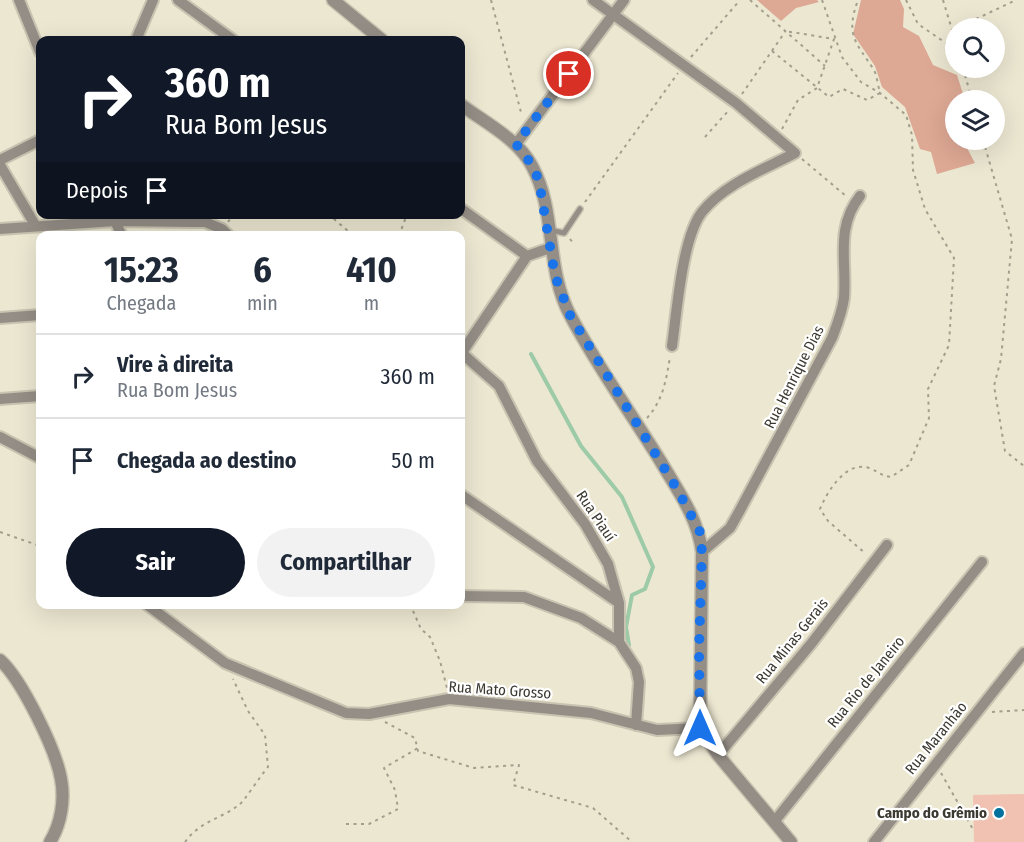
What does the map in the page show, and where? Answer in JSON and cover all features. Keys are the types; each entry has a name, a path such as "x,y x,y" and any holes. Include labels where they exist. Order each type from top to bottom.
{"street":[{"path":"19,0 36,42"},
{"path":"138,36 153,0"},
{"path":"178,0 228,36"},
{"path":"333,0 377,36"},
{"path":"593,0 777,136 795,153 730,188 702,212 689,244 672,346"},
{"path":"516,144 624,0"},
{"path":"465,108 516,144 532,165 539,181 555,276 570,315 640,427 700,532 702,552 699,650 700,728 718,755 791,842"},
{"path":"0,160 36,142"},
{"path":"0,165 35,225"},
{"name":"Rua Henrique Dias","path":"702,552 730,528 832,338 841,316 844,296 842,246 850,208 857,199"},
{"path":"465,212 527,256 550,248"},
{"path":"115,221 120,231"},
{"path":"0,229 115,221 205,222 224,231"},
{"name":"Rua Piauí","path":"465,348 527,256"},
{"path":"0,318 36,315"},
{"name":"Rua Piauí","path":"465,356 499,386 537,461 585,524 608,564 619,603 620,642"},
{"path":"0,399 36,396"},
{"path":"0,437 36,456"},
{"path":"465,497 619,603"},
{"name":"Rua Minas Gerais","path":"718,755 811,644 887,545"},
{"name":"Rua Rio de Janeiro","path":"774,822 982,562"},
{"path":"465,596 524,597 581,618 620,642 636,668 639,682 636,725"},
{"name":"Rua Mato Grosso","path":"153,609 225,663 334,710 346,713 369,714 449,699 505,706 571,710 673,731 700,728"},
{"name":"Rua Maranhão","path":"874,842 934,763 1024,653"},
{"path":"0,660 11,670 20,685 61,779 61,814 50,842"}],"lane":[{"path":"548,230 564,233 580,209"}],"path":[{"path":"491,0 526,131"},
{"path":"580,209 684,66 740,0"},
{"path":"750,0 826,67"},
{"path":"822,0 842,57 861,82 880,93 906,115 912,135 913,170 925,209 954,258 949,345 928,389 929,418 909,465 891,477 867,467 855,468 827,492 820,509 828,521 874,560"},
{"path":"858,0 853,37 862,57 875,71 880,93"},
{"path":"906,0 918,24 945,42"},
{"path":"943,0 948,18"},
{"path":"978,18 1016,0"},
{"path":"785,31 834,39"},
{"path":"753,79 785,31"},
{"path":"777,136 798,100 817,88 834,39"},
{"path":"772,51 829,97 843,89 867,100 880,93"},
{"path":"986,150 1012,239 1000,359 994,386 1005,451 1024,466"},
{"path":"795,153 857,199"},
{"path":"334,219 348,231"},
{"path":"640,427 661,399 672,346"},
{"path":"0,532 36,545"},
{"path":"412,609 421,630 430,637 440,660 449,699"},
{"path":"185,842 192,832 209,820 240,804 268,767 265,735 248,711 225,663"},
{"path":"974,714 1024,710"},
{"path":"369,714 416,738 418,751 474,768 519,765 513,785 593,808 632,842"},
{"path":"346,824 369,824 398,809 395,790 384,768 417,748"},
{"path":"934,763 974,831"}],"shaded area":[{"path":"757,0 817,0 819,2 796,8 781,21"},
{"path":"861,0 900,0 904,9 903,27 919,36 933,65 945,70 945,78 958,78 962,90 945,90 945,150 968,150 975,163 937,174 931,152 920,149 905,107 882,87 875,66 853,34"},
{"name":"Campo do Grêmio","path":"1024,794 1024,842 974,842 973,795"}],"waterway":[{"path":"531,354 581,446 622,497 653,567 645,589 632,595 626,627 629,645"}],"place":[{"name":"Campo do Grêmio","path":"999,813"}],"route":[{"path":"569,74 516,144 532,165 539,181 555,276 570,315 640,427 700,532 702,552 699,650 700,728"}]}
